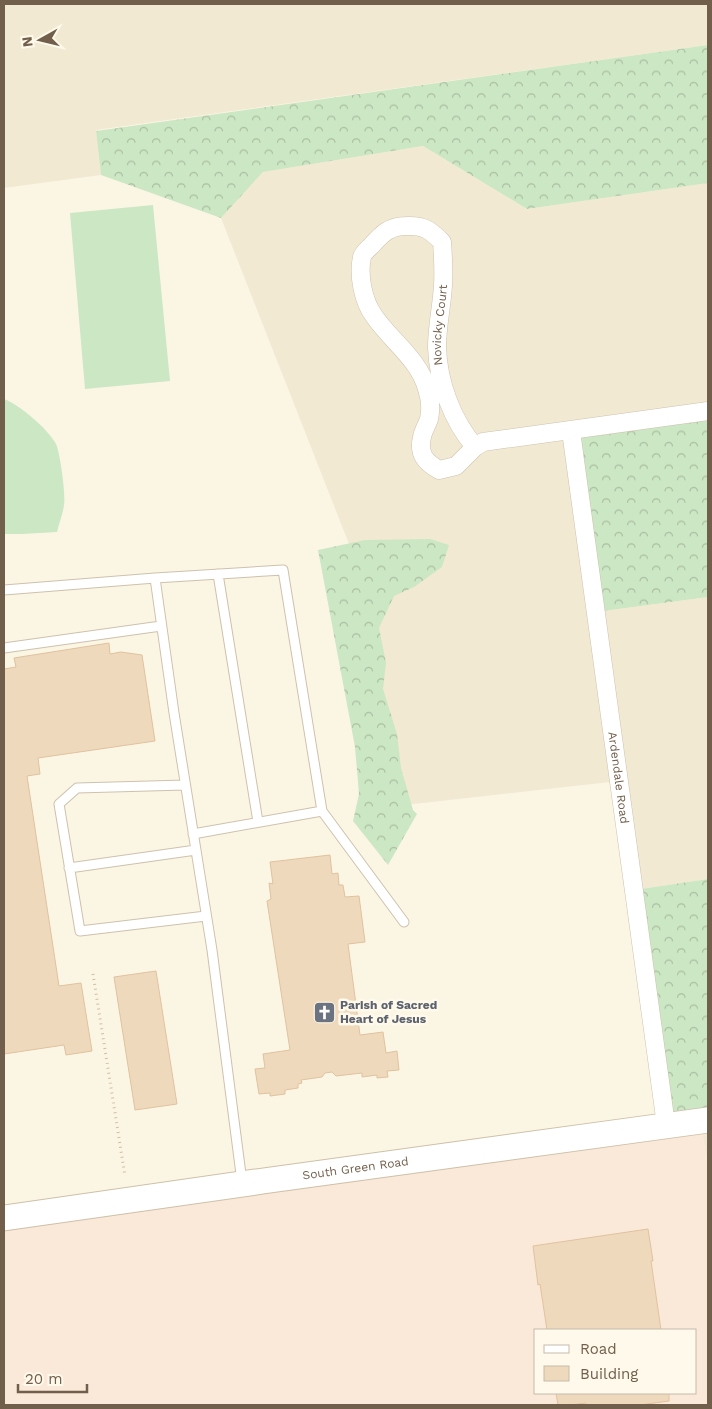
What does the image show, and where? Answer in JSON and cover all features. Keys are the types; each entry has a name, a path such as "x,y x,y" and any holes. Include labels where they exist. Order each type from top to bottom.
{"main road":[{"name":"South Green Road","path":"4,1218 708,1120"}],"street":[{"name":"Novicky Court","path":"401,226 417,226 432,231 442,242 444,283 438,347 441,376 448,400 463,433 474,446 456,466 439,470 427,463 422,453 421,437 429,419 430,406 427,389 418,366 373,315 364,295 361,278 362,256 387,230 401,226"},
{"path":"474,446 483,442 708,411"},
{"name":"Ardendale Road","path":"571,431 666,1125"}],"lane":[{"path":"4,590 283,570 322,811 404,922"},
{"path":"218,574 258,822"},
{"path":"155,578 206,916 243,1184"},
{"path":"4,648 161,626"},
{"path":"185,784 77,788 59,804 69,868 80,931 206,916"},
{"path":"193,834 322,811"},
{"path":"69,868 196,850"}],"path":[{"path":"93,974 125,1177"}],"shaded area":[{"path":"4,4 708,4 708,45 96,130 101,175 4,188"},
{"path":"423,146 527,209 708,183 708,411 596,612 708,597 708,879 634,890 619,781 387,807 349,544 221,218 263,172"},
{"path":"708,1120 708,1166 700,1121"},
{"path":"700,1121 708,1166 708,1405 4,1405 4,1218"}],"green space":[{"path":"708,45 708,183 527,209 423,146 263,172 221,218 101,175 96,131"},
{"path":"153,205 170,381 85,389 70,213"},
{"path":"4,399 18,406 33,418 47,431 58,449 64,500 63,512 57,532 4,534"},
{"path":"708,411 708,597 596,612 571,431"},
{"path":"430,539 449,545 442,567 414,587 394,596 379,628 386,663 383,689 397,734 401,768 413,810 417,814 388,865 353,821 359,794 355,747 318,550 365,540"},
{"path":"708,879 708,1120 666,1125 634,890"}],"building":[{"path":"109,643 110,654 121,652 142,655 155,741 38,758 40,774 27,776 59,986 81,983 92,1051 66,1055 64,1045 4,1054 4,669 16,667 14,658"},
{"path":"330,855 332,874 338,873 339,885 343,885 345,897 359,896 365,942 348,944 360,1035 383,1032 386,1053 397,1051 399,1070 387,1071 388,1077 377,1078 377,1075 362,1077 362,1073 336,1076 332,1072 325,1073 322,1077 301,1080 302,1083 298,1084 298,1088 285,1090 285,1094 270,1096 270,1093 259,1094 255,1069 265,1068 263,1054 290,1050 267,901 271,899 269,883 273,884 270,862"},
{"path":"156,971 177,1104 135,1110 114,977"},
{"path":"648,1229 661,1329 547,1329 533,1246"},
{"path":"556,1394 669,1394 669,1401 640,1405 586,1405 586,1403 558,1405"}],"place":[{"name":"Parish of Sacred Heart of Jesus","path":"324,1012"}]}
